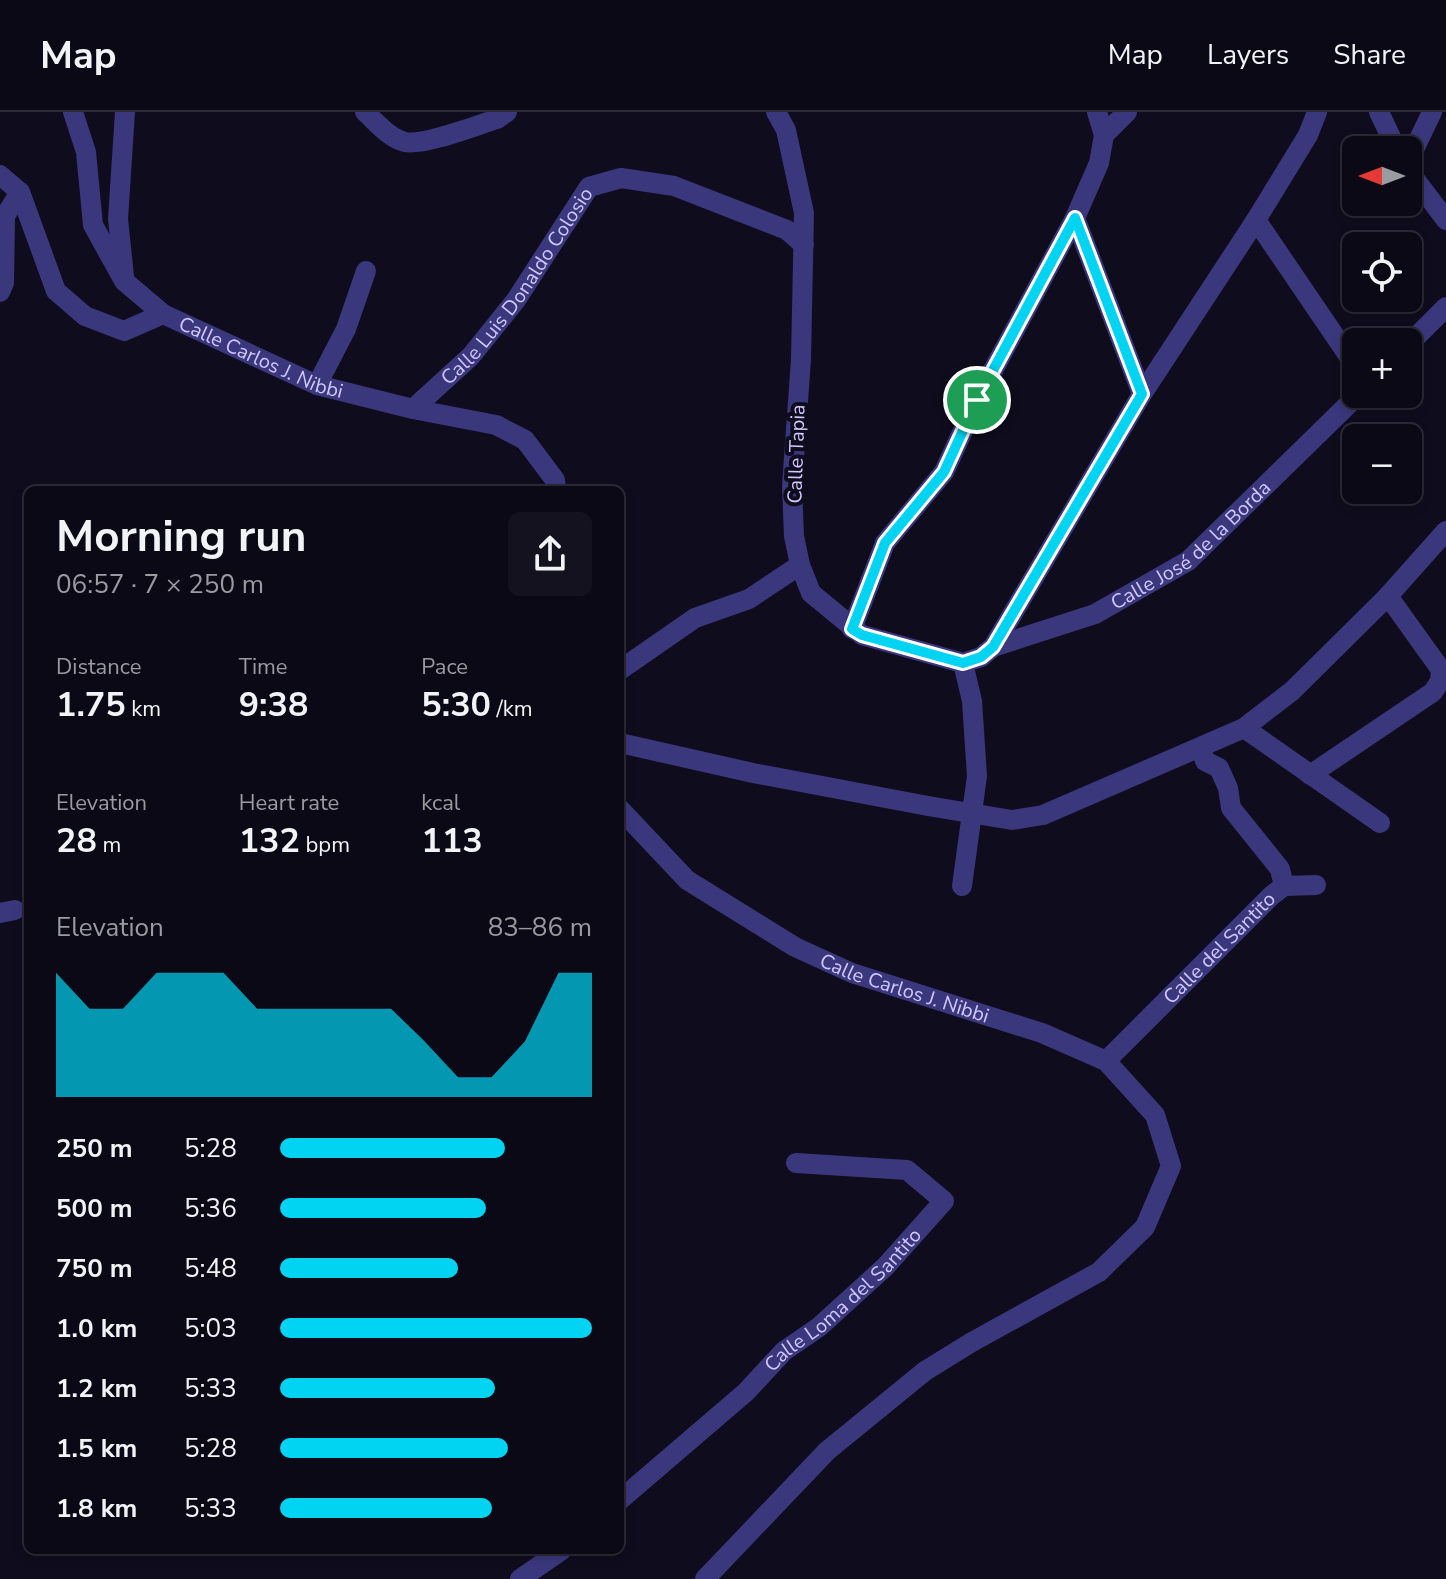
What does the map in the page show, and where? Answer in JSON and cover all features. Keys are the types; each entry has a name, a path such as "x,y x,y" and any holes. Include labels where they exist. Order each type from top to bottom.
{"street":[{"name":"Calle Carlos J. Nibbi","path":"73,112 86,152 93,225 124,281 163,314 317,385 413,409 496,425 525,440 555,480 556,486"},
{"path":"124,281 118,219 125,112"},
{"path":"365,112 387,133 404,142 418,142 497,119 507,112"},
{"name":"Calle Tapia","path":"776,112 786,130 804,213 801,359 792,486 794,536 800,565 811,593 852,629 862,635 963,663"},
{"path":"852,629 885,543 944,472 977,400 1075,218 1099,163 1104,135 1097,112"},
{"path":"1104,135 1127,112"},
{"path":"962,886 977,776 972,701 963,663 981,657 993,647 1142,394 1308,135 1317,112"},
{"path":"1379,112 1390,136"},
{"path":"1420,136 1432,112"},
{"path":"0,175 20,192 56,291 85,316 124,331 163,314"},
{"name":"Calle Luis Donaldo Colosio","path":"413,409 471,356 507,311 560,236 589,187 621,178 674,186 787,230 804,245"},
{"path":"1422,188 1446,220"},
{"path":"0,292 4,283 5,216 20,192"},
{"path":"1075,218 1142,394"},
{"path":"1256,220 1342,346"},
{"path":"317,385 346,329 366,271"},
{"path":"1422,331 1446,307"},
{"name":"Calle José de la Borda","path":"993,647 1095,614 1188,561 1345,408"},
{"path":"624,744 753,773 973,814 1012,820 1043,815 1244,728 1292,691 1388,596 1446,531"},
{"path":"624,667 695,618 749,599 800,565"},
{"path":"1310,775 1433,692 1440,681 1441,670 1388,596"},
{"path":"1244,728 1380,823"},
{"name":"Calle del Santito","path":"1106,1061 1284,886 1280,869 1231,808 1228,788 1219,768 1205,761 1201,748"},
{"name":"Calle Carlos J. Nibbi","path":"624,813 687,880 795,947 852,973 1042,1033 1106,1061 1155,1115 1171,1166 1145,1227 1099,1272 925,1371 827,1451 705,1579"},
{"path":"1284,886 1316,885"},
{"name":"Calle Loma del Santito","path":"624,1497 746,1392 784,1351 819,1327 886,1266 944,1201 907,1170 796,1163"},
{"path":"520,1579 556,1554"}],"route":[{"path":"1075,218 1142,394 993,647 981,657 963,663 862,635 852,629 885,543 944,472 977,400 1075,218"}]}
